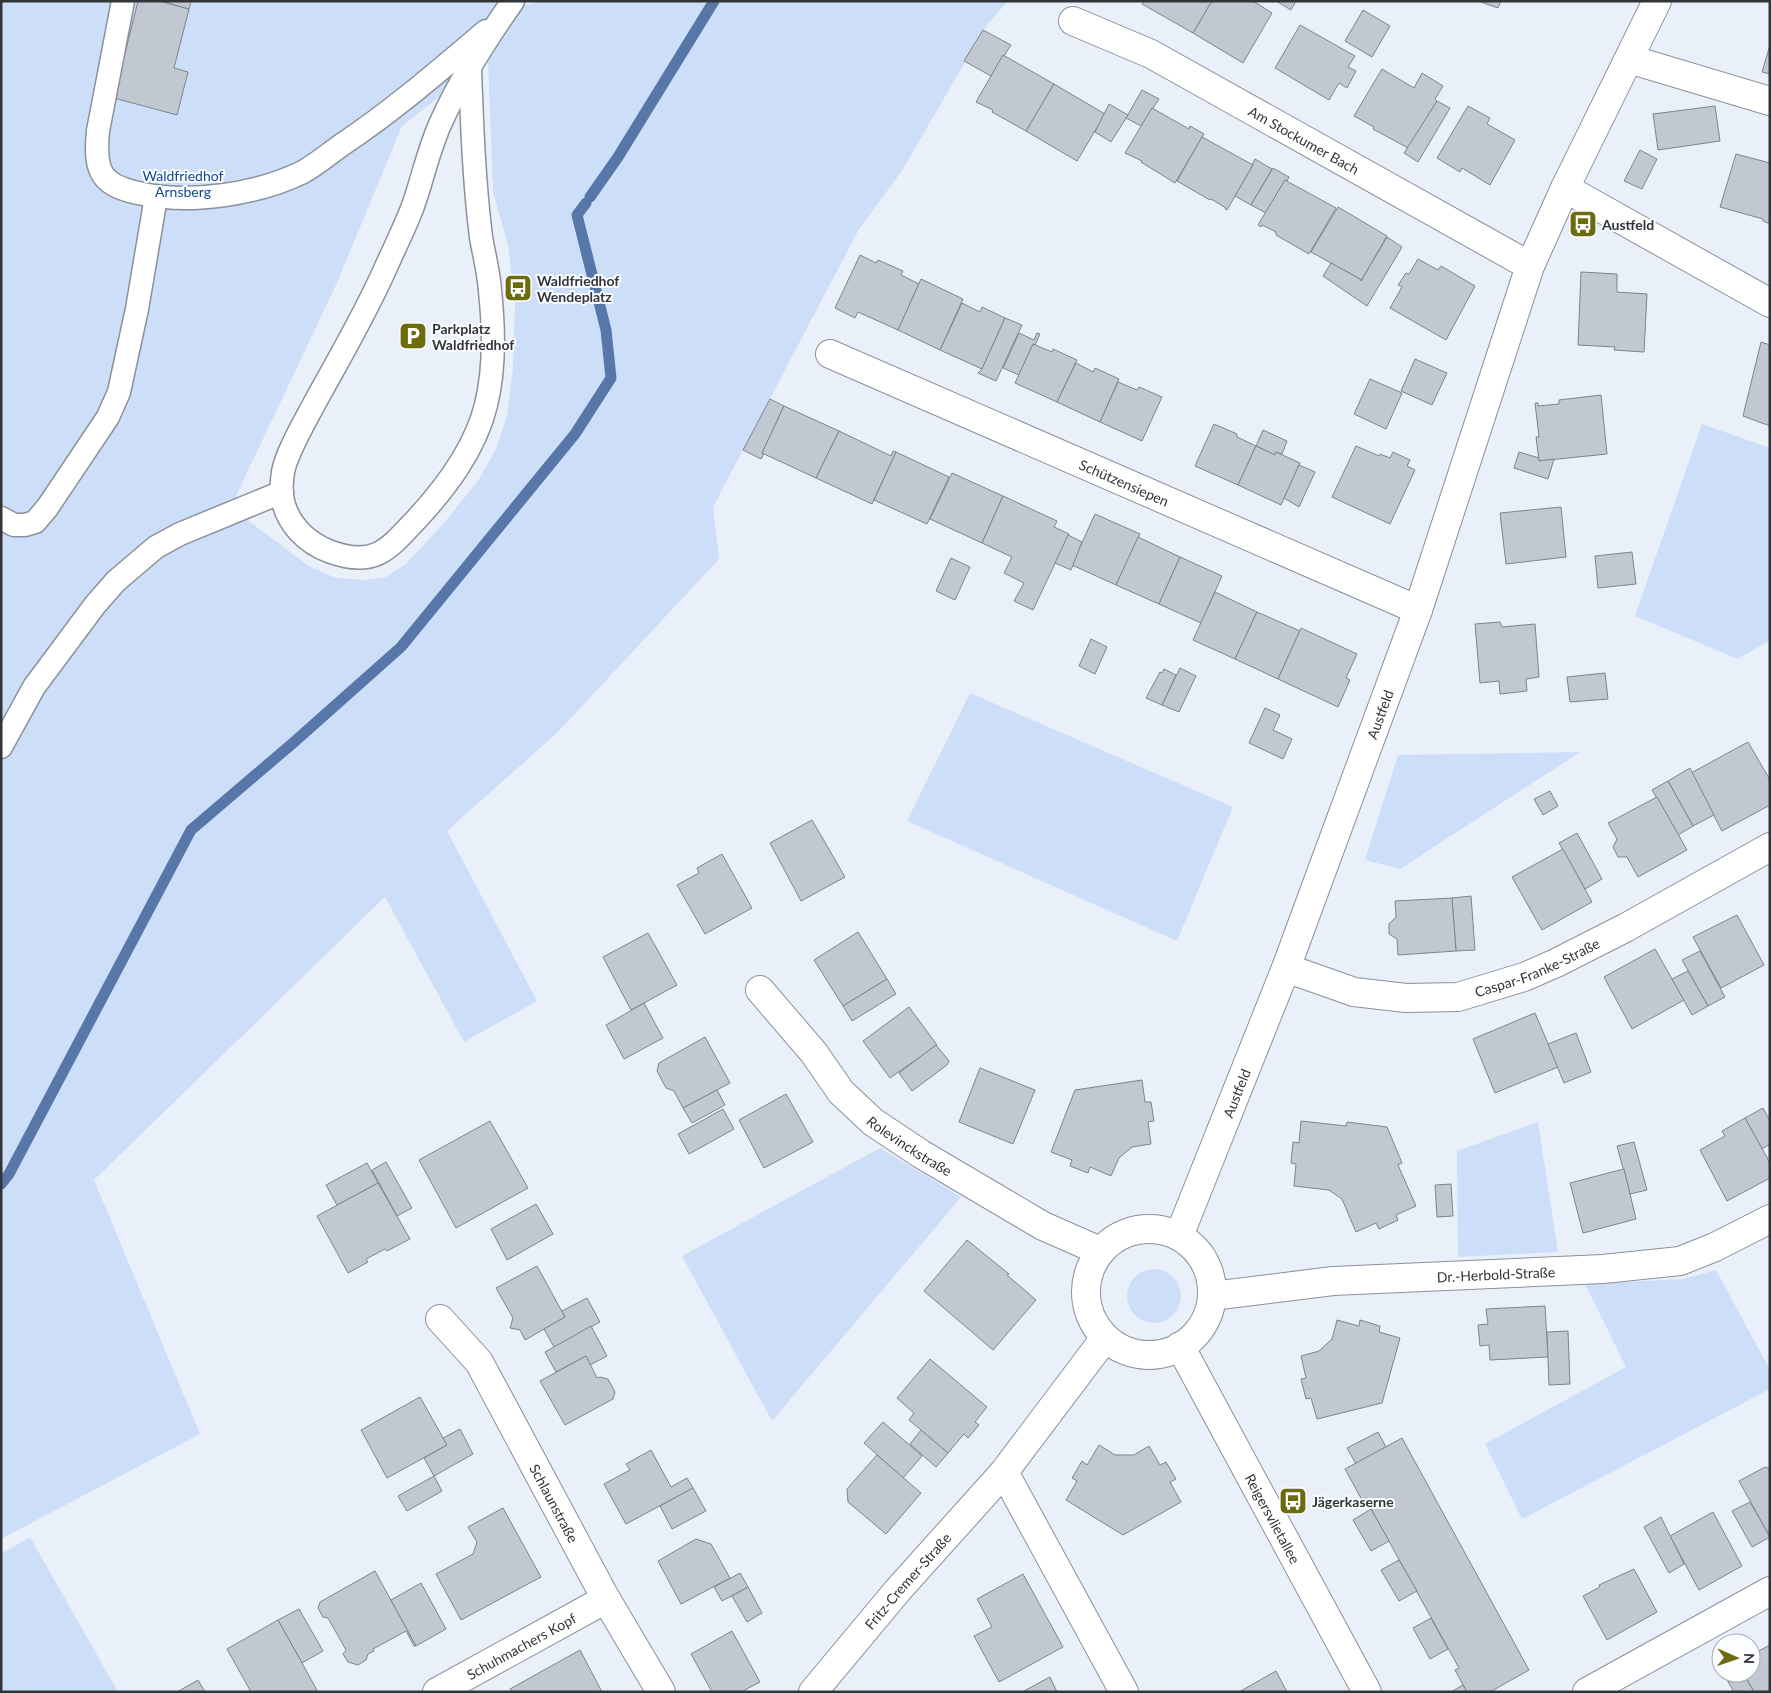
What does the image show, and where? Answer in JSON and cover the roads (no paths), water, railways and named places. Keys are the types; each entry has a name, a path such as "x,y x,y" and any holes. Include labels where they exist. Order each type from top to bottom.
{"street":[{"name":"Austfeld","path":"1180,1236 1286,968 1418,610 1530,266 1565,188 1657,1"},
{"name":"Am Stockumer Bach","path":"1073,21 1151,54 1530,266"},
{"path":"1628,59 1770,101"},
{"path":"1565,188 1770,303"},
{"name":"Schützensiepen","path":"830,354 1418,610"},
{"name":"Caspar-Franke-Straße","path":"1286,968 1354,992 1406,998 1458,996 1524,976 1556,963 1625,928 1770,847"},
{"name":"Rolevinckstraße","path":"760,990 814,1053 841,1092 873,1122 921,1154 1043,1226 1100,1251"},
{"name":"Dr.-Herbold-Straße","path":"1212,1296 1332,1281 1602,1269 1680,1261 1715,1247 1770,1218"},
{"path":"1137,1229 1159,1229 1180,1236 1191,1245 1204,1262 1211,1282 1212,1296 1207,1314 1199,1330 1180,1346 1166,1353 1149,1355 1133,1353 1118,1347 1105,1338 1093,1323 1087,1305 1086,1286 1090,1267 1100,1251 1116,1237 1137,1229"},
{"name":"Schlaunstraße","path":"440,1319 479,1362 606,1599 660,1692"},
{"name":"Fritz-Cremer-Straße","path":"813,1692 898,1590 1004,1472 1105,1338"},
{"name":"Reigersvlietallee","path":"1180,1346 1366,1692"},
{"path":"1004,1472 1124,1692"},
{"path":"1588,1692 1770,1591"},
{"name":"Schuhmachers Kopf","path":"437,1692 606,1599"}],"lane":[{"path":"123,1 98,131 96,147 98,166 103,177 114,186 130,192 156,197 182,198 249,191 280,182 304,171 372,124 507,10"},
{"path":"470,68 472,149 482,239 490,288 492,339 486,404 470,448 455,471 420,516 387,550 373,556 360,558 343,557 325,550 305,537 292,524 285,510 282,492 283,470 299,434 385,270 413,207 441,122 470,68 507,10"},
{"path":"1,518 14,525 35,522 47,508 92,442 115,404 137,309 156,197"},
{"path":"1,747 34,687 95,605 116,581 164,542 282,492"}],"waterway":[{"path":"590,197 618,157 714,1"},
{"path":"1,1184 9,1174 191,830 401,647 575,434 611,378 606,330 577,215 586,203"}],"place":[{"name":"Austfeld","path":"1583,224"},
{"name":"Waldfriedhof Wendeplatz","path":"518,288"},
{"name":"Parkplatz Waldfriedhof","path":"413,336"},
{"name":"Jägerkaserne","path":"1293,1501"}],"park label":[{"name":"Waldfriedhof Arnsberg","path":"183,184"}]}
